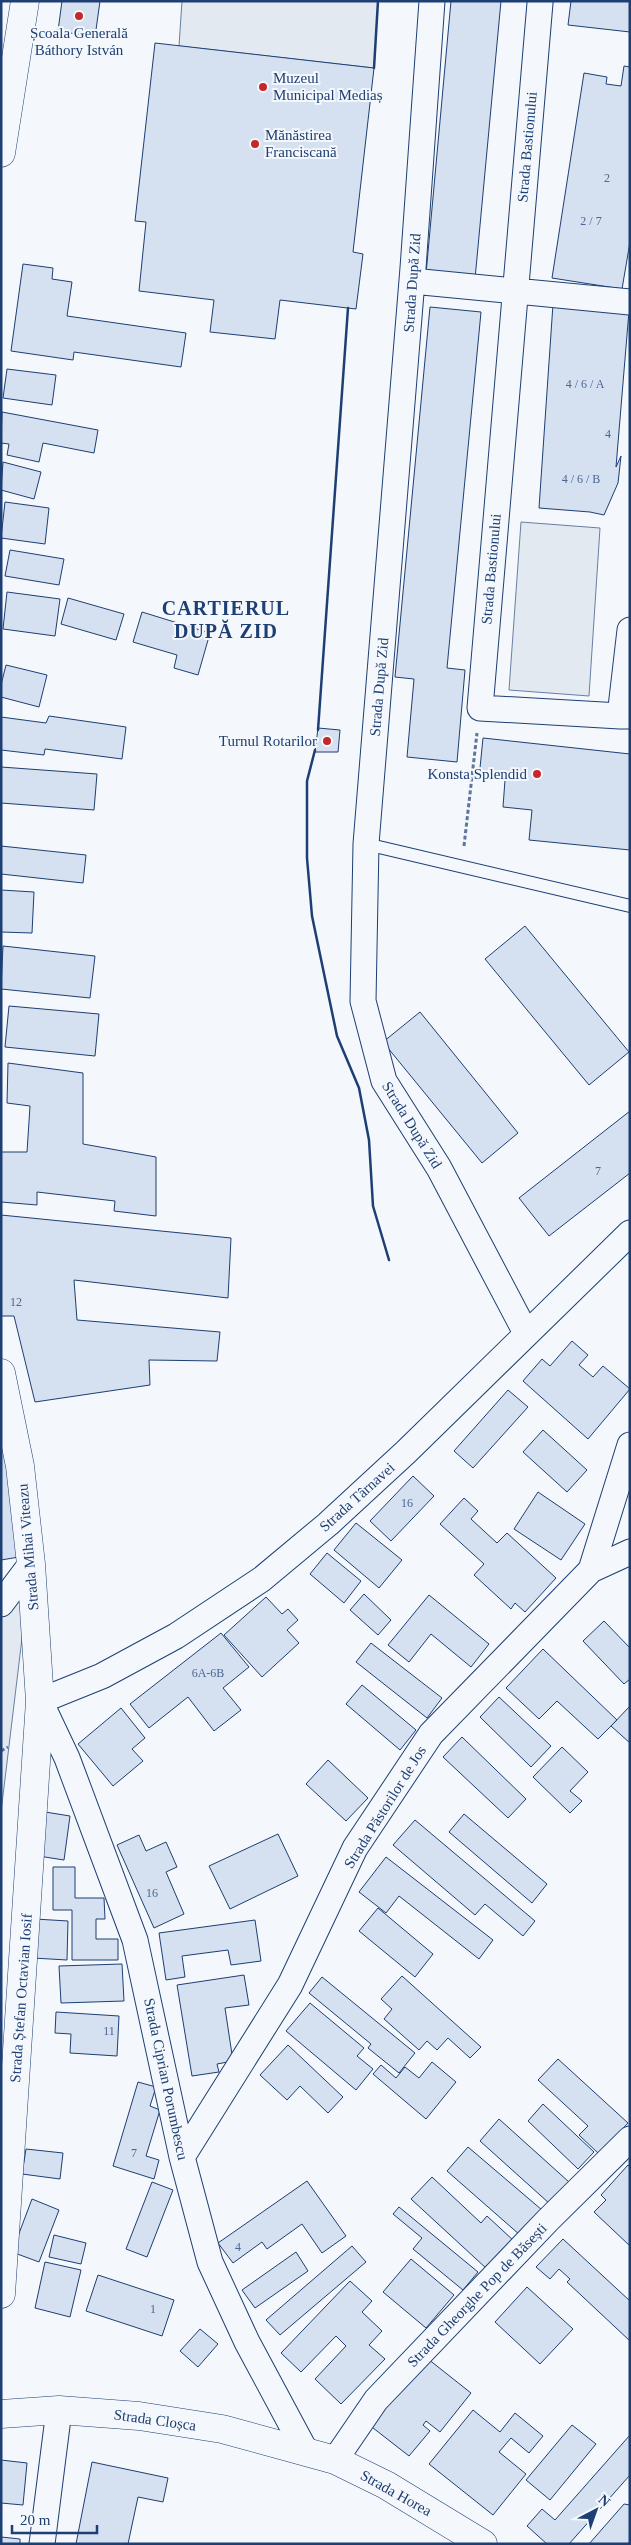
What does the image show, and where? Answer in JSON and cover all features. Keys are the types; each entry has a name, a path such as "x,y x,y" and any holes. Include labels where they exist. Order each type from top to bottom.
{"main road":[{"path":"1,153 26,1"},
{"name":"Strada Mihai Viteazu","path":"3,1388 20,1466 31,1564 40,1701"},
{"name":"Strada Ștefan Octavian Iosif","path":"1,2294 40,1701"},
{"name":"Strada Cloșca","path":"1,2414 59,2410 139,2416 213,2428 306,2452"},
{"name":"Strada Horea","path":"306,2452 336,2460 386,2485 483,2544"}],"street":[{"name":"Strada După Zid","path":"432,1 412,281 366,844 364,1001 384,1081 439,1168 526,1333"},
{"name":"Strada Bastionului","path":"480,708 540,2"},
{"path":"412,281 630,302"},
{"path":"480,708 625,716 630,630"},
{"name":"Strada Târnavei","path":"40,1701 102,1676 176,1636 262,1579 328,1524 406,1452 630,1233"},
{"name":"Strada Păstorilor de Jos","path":"591,1570 625,1490 630,1445"},
{"name":"Strada Păstorilor de Jos","path":"182,2157 290,1985 355,1848 431,1734 591,1570 630,1552"},
{"path":"1,1604 31,1564"},
{"name":"Strada Ciprian Porumbescu","path":"40,1701 67,1758 136,1940 182,2157 210,2262 247,2342 306,2452"},
{"name":"Strada Gheorghe Pop de Băsești","path":"336,2460 376,2400 548,2220 630,2139"},
{"path":"42,2544 59,2410"}],"lane":[{"path":"366,844 630,906"}],"path":[{"path":"462,866 480,708"}],"shaded area":[{"path":"182,1 378,1 374,68 179,46"},
{"path":"521,522 600,528 589,696 509,690"},
{"path":"31,1564 1,1812 1,1604"}],"building":[{"name":"Școala Generală Báthory István","path":"62,1 100,1 95,37 58,31"},
{"path":"451,1 501,1 475,279 426,274"},
{"path":"571,1 630,1 630,32 568,25"},
{"name":"Mănăstirea Franciscană","path":"155,43 374,68 353,252 363,254 356,309 280,300 275,339 210,332 214,300 139,291 146,222 135,221"},
{"path":"624,66 630,67 630,242 622,289 552,278 584,73 607,77 606,84 621,86"},
{"path":"23,264 53,268 52,279 72,282 67,316 186,333 181,367 74,352 73,360 11,351"},
{"path":"553,304 629,311 616,467 621,456 618,483 604,515 539,508"},
{"path":"430,307 481,312 447,668 465,670 457,762 407,757 414,679 395,677"},
{"path":"7,369 56,375 52,405 3,398"},
{"path":"2,412 98,430 94,453 43,443 39,462 7,455 9,444 1,443"},
{"path":"3,462 41,472 34,499 1,490"},
{"path":"5,502 49,508 45,544 1,538"},
{"path":"10,550 64,559 59,585 5,576"},
{"path":"7,592 60,599 55,636 3,629"},
{"path":"68,598 124,614 116,640 61,624"},
{"path":"142,612 210,633 198,675 174,668 177,655 133,642"},
{"path":"6,665 47,675 39,707 1,697 1,685"},
{"path":"49,716 126,727 122,759 45,749 44,755 1,750 1,717 46,723"},
{"name":"Turnul Rotarilor","path":"318,728 340,730 338,752 315,752"},
{"path":"483,738 630,754 630,850 529,840 532,810 503,807 505,780 479,778"},
{"path":"1,767 97,774 94,810 1,803"},
{"path":"1,846 86,855 83,883 1,874"},
{"path":"1,890 34,892 32,933 1,932"},
{"path":"525,926 629,1052 589,1085 485,959"},
{"path":"3,946 95,956 90,998 1,989"},
{"path":"9,1006 99,1014 95,1056 5,1047"},
{"path":"420,1012 518,1133 482,1163 383,1042"},
{"path":"8,1063 83,1073 83,1144 156,1157 156,1216 114,1211 115,1201 37,1192 37,1205 1,1202 1,1152 27,1152 30,1106 7,1103"},
{"path":"630,1111 630,1173 549,1236 519,1198"},
{"path":"1,1215 231,1238 228,1298 74,1280 77,1320 220,1332 217,1361 149,1360 150,1385 35,1402 14,1316 1,1316"},
{"path":"572,1341 588,1355 579,1365 593,1377 603,1366 630,1389 588,1439 523,1381 542,1359 550,1366"},
{"path":"508,1390 528,1407 473,1468 454,1451"},
{"path":"1,1424 25,1556 1,1560"},
{"path":"543,1430 587,1470 567,1492 523,1452"},
{"path":"413,1476 434,1496 391,1541 370,1521"},
{"path":"538,1492 585,1524 561,1560 514,1529"},
{"path":"464,1498 478,1511 471,1519 497,1543 507,1533 556,1578 525,1612 515,1603 511,1609 474,1575 484,1564 440,1524"},
{"path":"356,1523 402,1560 379,1588 334,1550"},
{"path":"327,1553 361,1581 344,1603 310,1574"},
{"path":"364,1594 391,1620 378,1635 350,1610"},
{"path":"429,1595 489,1644 471,1667 431,1634 409,1662 388,1645"},
{"path":"266,1597 282,1614 288,1609 298,1620 287,1630 299,1643 262,1677 224,1635"},
{"path":"604,1621 630,1648 630,1679 624,1684 583,1641"},
{"path":"221,1633 249,1667 223,1688 241,1710 214,1731 188,1697 149,1728 130,1704"},
{"path":"371,1643 442,1698 427,1718 356,1662"},
{"path":"543,1649 617,1720 598,1739 557,1701 539,1719 506,1688"},
{"path":"362,1685 416,1730 400,1750 346,1704"},
{"path":"499,1697 551,1746 531,1767 480,1717"},
{"path":"630,1706 630,1743 611,1726"},
{"path":"121,1708 145,1738 132,1749 143,1761 113,1786 78,1744"},
{"path":"462,1737 526,1799 508,1818 443,1757"},
{"path":"562,1747 588,1772 570,1791 582,1801 570,1813 533,1777"},
{"path":"328,1760 368,1798 346,1821 306,1784"},
{"path":"39,1811 70,1816 64,1860 32,1855"},
{"path":"464,1814 547,1884 532,1903 449,1832"},
{"path":"415,1820 535,1921 523,1936 485,1904 475,1915 393,1845"},
{"path":"278,1834 298,1876 230,1909 209,1866"},
{"path":"139,1835 146,1851 166,1842 177,1867 166,1872 184,1914 154,1928 117,1845"},
{"path":"386,1857 493,1940 479,1959 399,1896 386,1913 359,1892"},
{"path":"53,1867 75,1867 75,1898 104,1898 105,1919 96,1919 96,1939 118,1939 118,1960 72,1960 72,1910 53,1910"},
{"path":"378,1908 433,1954 415,1977 359,1931"},
{"path":"35,1919 68,1921 67,1960 33,1958"},
{"path":"255,1920 261,1961 231,1965 228,1950 182,1956 185,1977 166,1980 159,1933"},
{"path":"122,1964 124,2001 61,2003 59,1966"},
{"path":"244,1975 249,2005 225,2008 233,2061 217,2064 219,2072 192,2076 177,1985"},
{"path":"402,1976 481,2047 470,2058 448,2038 437,2050 427,2041 419,2050 384,2019 392,2009 381,1999"},
{"path":"322,1977 415,2053 399,2073 368,2048 371,2044 309,1993"},
{"path":"310,2003 364,2048 357,2056 373,2069 356,2090 286,2031"},
{"path":"56,2012 119,2016 117,2056 70,2053 71,2034 55,2033"},
{"path":"288,2045 343,2097 328,2113 300,2086 287,2100 260,2075"},
{"path":"558,2059 628,2123 599,2154 579,2135 588,2126 538,2080"},
{"path":"432,2062 456,2082 426,2119 373,2074 381,2065 396,2078 405,2067 419,2078"},
{"path":"138,2082 156,2087 150,2106 160,2110 146,2156 159,2160 154,2179 113,2166"},
{"path":"543,2104 594,2152 578,2169 528,2121"},
{"path":"499,2119 569,2182 550,2204 480,2141"},
{"path":"468,2147 542,2210 520,2235 447,2171"},
{"path":"26,2149 63,2153 60,2179 22,2174"},
{"path":"628,2165 630,2167 630,2246 594,2212 606,2200 601,2195"},
{"path":"432,2177 481,2223 487,2216 514,2241 487,2269 411,2199"},
{"path":"307,2181 346,2236 322,2253 302,2224 267,2249 262,2242 233,2263 218,2243"},
{"path":"152,2182 173,2190 147,2257 126,2249"},
{"path":"32,2199 59,2210 39,2262 12,2252"},
{"path":"399,2207 478,2272 463,2290 413,2249 422,2238 393,2214"},
{"path":"54,2235 86,2243 81,2264 49,2257"},
{"path":"563,2239 630,2301 630,2341 567,2282 570,2279 559,2269 550,2279 536,2267"},
{"path":"352,2246 366,2262 280,2335 266,2320"},
{"path":"296,2252 308,2271 255,2308 242,2290"},
{"path":"411,2259 454,2295 426,2328 383,2292"},
{"path":"45,2262 81,2270 70,2317 35,2308"},
{"path":"98,2275 174,2300 162,2336 86,2311"},
{"path":"350,2281 372,2301 362,2312 382,2331 369,2345 385,2359 341,2404 315,2379 346,2346 336,2336 301,2372 281,2353"},
{"path":"527,2287 573,2329 540,2364 495,2322"},
{"path":"200,2329 218,2344 198,2367 180,2351"},
{"path":"423,2355 471,2393 440,2432 426,2421 423,2425 430,2431 409,2456 368,2424"},
{"path":"473,2410 500,2432 515,2413 543,2436 529,2453 511,2438 499,2452 526,2474 493,2515 429,2464"},
{"path":"572,2425 596,2444 550,2500 526,2480"},
{"path":"630,2435 630,2475 569,2544 547,2544 527,2526 542,2509 555,2520"},
{"path":"1,2460 27,2463 23,2505 1,2503"},
{"path":"92,2462 168,2478 163,2502 138,2497 128,2544 76,2544"},
{"path":"624,2504 630,2505 630,2541 628,2544 589,2544"},
{"path":"1,2537 20,2539 20,2544 1,2544"}],"wall":[{"path":"374,68 378,1"},
{"path":"318,730 348,308"},
{"path":"315,750 307,781 307,858 312,916 337,1036 359,1088 369,1140 373,1206 389,1260"}],"place":[{"name":"Școala Generală Báthory István","path":"79,16"},
{"name":"Muzeul Municipal Mediaș","path":"263,87"},
{"name":"Mănăstirea Franciscană","path":"255,144"},
{"name":"Turnul Rotarilor","path":"327,741"},
{"name":"Konsta Splendid","path":"537,774"}],"district":[{"name":"CARTIERUL DUPĂ ZID","path":"226,620"}]}
